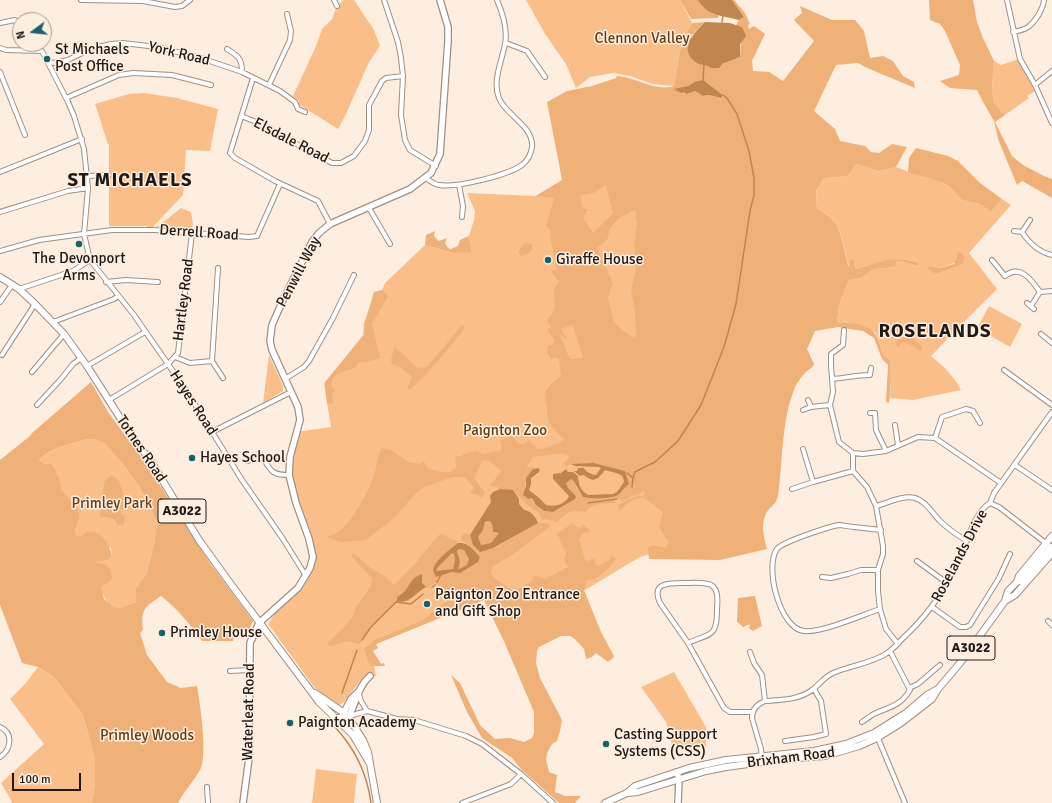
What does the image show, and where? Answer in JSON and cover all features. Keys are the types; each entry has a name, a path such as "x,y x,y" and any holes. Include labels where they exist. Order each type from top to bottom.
{"main road":[{"name":"Totnes Road","path":"0,277 19,289 64,334 87,366 133,438 157,470 199,540 319,702 342,716 345,726 353,735 370,764"},
{"name":"Brixham Road","path":"605,803 627,793 635,786 677,772 726,760 825,756 859,746 876,735 901,723 932,700 938,689 960,663 1005,601 1015,595 1050,548 1052,536"},
{"path":"1005,601 1008,591 1017,582 1024,579 1050,548"},
{"name":"Totnes Road","path":"312,691 342,716 365,746 368,752 376,803"},
{"name":"Brixham Road","path":"627,793 638,792 706,771 762,758"}],"street":[{"path":"81,0 144,1 175,7 182,6 190,0"},
{"path":"334,0 337,6"},
{"path":"384,0 398,42 403,76 401,115 405,140 410,150 436,166"},
{"name":"Penwill Way","path":"306,576 313,557 310,539 296,502 289,475 290,457 300,417 298,407 272,350 270,341 272,325 312,242 319,233 330,224 410,189 426,178 436,166 440,154 448,53 448,27 440,0"},
{"path":"426,178 438,185 459,184 513,170 525,162 531,150 532,144 529,135 522,125 501,103 498,96 498,76 506,43 504,16 497,0"},
{"path":"1007,0 1020,59 1035,85 1052,123"},
{"path":"1013,32 1027,28 1033,23 1044,6 1044,0"},
{"path":"269,86 290,40 291,32 287,14"},
{"path":"0,23 12,21"},
{"path":"506,43 528,51 545,77"},
{"name":"York Road","path":"48,62 55,63 68,60 90,49 112,44 164,49 201,58 242,72 295,102 298,109 305,112"},
{"path":"0,48 12,50"},
{"path":"227,49 236,55 242,62 242,72"},
{"path":"19,289 73,270 90,260 84,234 88,176 82,139 66,98 43,52"},
{"path":"1035,85 1052,71"},
{"path":"0,72 25,135"},
{"path":"66,98 118,75 133,73 172,75 211,85"},
{"name":"Elsdale Road","path":"241,116 259,123 293,143 332,163 341,163 354,156 365,141 369,130 369,105 382,81 386,78 403,76"},
{"path":"253,78 230,151 235,158 280,184 318,201 330,224"},
{"path":"295,114 298,109"},
{"path":"0,172 82,139"},
{"path":"88,176 109,175"},
{"name":"Derrell Road","path":"0,251 39,240 119,230 154,230 249,237 257,236 280,184"},
{"path":"459,184 463,206 462,217"},
{"path":"0,212 68,191 88,188"},
{"path":"369,208 390,244"},
{"path":"1022,232 1030,220"},
{"path":"1014,231 1022,232 1028,241 1042,251 1052,254"},
{"name":"Hartley Road","path":"109,400 168,364 178,353 192,233"},
{"name":"Hayes Road","path":"90,260 145,332 186,390 306,576"},
{"path":"992,260 1004,276 1012,271 1022,272 1040,292"},
{"path":"218,268 212,361 223,378"},
{"path":"285,379 304,367 309,361 333,318 354,275"},
{"path":"106,282 126,280 158,282"},
{"path":"0,302 12,285"},
{"path":"1040,292 1052,291"},
{"path":"1026,303 1032,308 1040,292"},
{"path":"52,322 114,299 118,296"},
{"path":"2,355 35,304"},
{"path":"844,330 843,345 831,354 833,392 830,406 839,442 853,453 863,454 886,451 918,437 935,438 1001,483"},
{"path":"87,366 145,332"},
{"path":"32,372 64,334"},
{"path":"1041,334 1052,343"},
{"path":"175,357 190,363 212,361"},
{"path":"37,405 73,364 81,358"},
{"path":"832,379 848,378 857,375 870,375 871,368"},
{"path":"1004,370 1052,405"},
{"path":"212,432 291,392"},
{"path":"808,400 811,407"},
{"path":"803,410 811,407 830,406"},
{"path":"935,438 942,417 966,409 973,411 980,423"},
{"path":"870,413 880,412"},
{"name":"Roselands Drive","path":"765,701 796,698 808,693 824,678 831,674 883,656 911,631 932,607 947,583 978,516 990,503 994,493 1052,412"},
{"path":"875,413 876,430 886,451"},
{"path":"895,425 898,445"},
{"path":"803,449 814,482"},
{"path":"853,453 853,471 867,487 876,506 881,530 883,554 878,570 880,609 886,629 898,644"},
{"path":"248,461 261,455 274,474 289,475"},
{"path":"1015,465 1052,490"},
{"path":"792,489 853,471"},
{"path":"876,506 903,498 915,498 922,501 938,520 955,534 967,541"},
{"name":"Roselands Drive","path":"990,503 999,507 1050,548"},
{"path":"880,609 822,629 803,631 795,627 787,620 775,590 772,574 773,560 777,549 788,542 839,525 881,530"},
{"path":"932,607 960,627 970,625 999,578 1010,554"},
{"path":"917,561 947,583"},
{"path":"822,577 842,575 861,570 878,570"},
{"path":"259,623 298,588 306,576"},
{"path":"688,643 709,634 714,630 717,624 717,594 714,588 709,584 668,583 659,589 658,596 665,611 688,643 724,708 730,712 752,712 758,705 765,701 762,675 754,663 750,652"},
{"path":"1048,620 1052,625"},
{"name":"Waterleat Road","path":"243,803 249,758 251,704 249,670 250,643 259,623"},
{"path":"862,722 874,714 896,705 904,699 910,690 890,651"},
{"path":"909,688 918,684 940,665"},
{"path":"230,671 249,670"},
{"path":"342,716 351,699 358,692 363,682 370,676"},
{"path":"785,741 826,734 821,700 814,689"},
{"path":"358,692 367,711"},
{"path":"342,716 367,711 396,719 414,720 466,736 482,744 522,774 553,803"},
{"path":"752,712 762,758"},
{"path":"0,727 5,730 10,738 9,748 5,754 0,757"},
{"path":"876,735 905,803"},
{"path":"677,772 679,779 678,803"},
{"path":"462,803 511,784 522,774"},
{"path":"207,787 208,803"}],"green space":[{"path":"344,0 354,0 374,30 380,46 369,62 338,129 298,104 299,101 293,96 316,46 322,29 332,19 337,6"},
{"name":"Clennon Valley","path":"526,0 680,0 692,23 682,40 674,86 653,84 630,76 613,73 590,77 576,88 566,64 545,34"},
{"path":"680,0 698,0 707,10 719,15 718,18 691,19"},
{"path":"732,0 734,0 745,13 750,24 748,25 749,29 754,26 765,34 752,61 753,71 769,72 783,81 814,41 794,20 802,13 800,6 832,20 855,20 864,31 870,58 883,56 893,61 903,76 914,82 915,88 858,63 836,65 814,111 835,129 840,141 865,146 871,152 879,153 892,144 907,147 896,167 879,171 856,164 848,176 824,178 816,191 817,209 832,219 837,226 849,267 850,260 853,259 855,268 857,269 881,261 895,259 903,259 920,263 916,266 902,261 896,261 895,267 874,269 861,278 849,280 839,305 837,323 860,325 871,330 878,339 883,353 890,360 891,380 889,403 886,402 888,365 882,359 874,338 863,331 838,327 815,331 807,349 814,364 802,376 794,390 785,429 778,496 776,502 769,509 764,519 763,529 767,549 720,560 649,559 648,548 652,545 666,548 669,540 666,539 659,526 663,512 643,497 628,503 622,508 618,515 619,508 617,505 633,498 644,496 645,491 632,496 627,500 622,501 618,498 614,499 616,502 615,503 595,505 585,512 569,512 557,522 546,519 542,520 539,513 526,504 513,490 512,493 500,494 498,487 490,486 501,471 489,461 483,460 474,478 485,493 481,499 480,496 470,493 474,488 465,477 452,477 425,487 416,493 394,518 366,540 341,542 326,537 341,530 355,513 370,486 382,448 391,450 408,462 420,464 424,461 427,468 450,472 456,468 455,456 461,456 477,451 484,454 502,450 500,440 512,436 519,444 525,444 529,440 537,449 542,449 563,441 564,439 554,429 548,419 545,398 548,387 561,376 559,359 556,357 551,359 547,351 548,345 552,345 555,341 548,331 551,326 548,324 547,320 555,309 554,289 559,282 551,271 557,269 550,237 551,231 546,226 554,198 536,196 562,180 547,102 567,91 592,86 616,78 617,76 652,86 674,86 682,40 692,23 705,22 690,37 704,65 722,64 740,57 742,27 736,25 739,20 744,17","holes":["694,82 708,84 723,95 721,98 709,95 703,96 695,91 684,92 688,86","606,185 613,213 593,233 583,218 588,209 584,209 581,205 581,195 594,193","635,210 637,224 634,246 636,269 631,292 635,310 636,338 624,332 614,322 608,297 613,283 597,248 607,240 611,227 619,218","573,325 583,357 580,359 571,359 559,333 567,339 561,329","562,453 570,457 563,464 565,466 572,464 588,464 625,471 629,484 610,497 589,498 581,494 571,479 566,483 568,488 576,496 557,510 547,512 537,506 525,491 525,483 534,469 533,466 526,468 533,457"]},
{"path":"929,0 973,0 977,22 994,61 992,89 994,103 1005,115 995,122 1012,156 1023,165 1052,179 1052,198 1022,181 1017,185 998,139 994,121 977,90 950,88 940,81 959,75 960,65 945,31 940,24 930,20"},
{"path":"1019,59 1037,90 1027,96 1029,98 1005,115 994,103 992,89 994,61 1001,65"},
{"path":"144,93 177,98 218,109 210,151 186,150 183,195 151,229 146,226 109,226 109,144 95,104 129,94"},
{"path":"916,148 948,156 958,161 980,183 1002,199 991,212 980,204 962,200 950,187 938,181 908,172 909,158"},
{"path":"856,164 879,171 896,167 938,180 957,192 962,200 980,204 991,212 1002,199 1011,205 969,253 997,289 931,356 952,376 961,390 913,400 890,398 890,360 883,354 875,332 845,323 837,323 839,305 849,280 861,278 874,269 895,267 895,261 902,261 916,266 920,263 904,260 888,260 857,269 855,268 854,261 850,268 841,234 837,226 833,219 817,209 816,191 824,178 848,176","holes":["965,259 962,265 936,274 930,266 940,268"]},
{"name":"Paignton Zoo","path":"601,174 642,210 726,325 668,549 640,557 503,639 484,600 376,644 371,649 376,676 363,677 345,701 340,705 333,704 314,687 268,624 283,601 298,588 313,557 289,475 296,432 331,427 324,384 363,335 364,323 375,293 382,290 385,283 425,245 453,253 472,251 469,236 475,211 467,193 536,196 564,179"},
{"path":"181,208 191,212 193,224 191,229 157,227"},
{"path":"435,231 434,236 439,241 447,238 445,243 448,248 451,249 458,246 460,240 469,236 472,252 453,253 425,245 426,235"},
{"path":"526,243 532,244 532,250 521,256 519,253 520,250"},
{"path":"959,251 965,259 962,265 936,274 927,269 930,266 940,268 954,264"},
{"path":"382,290 388,296 372,324 380,358 367,362 358,362 355,368 335,376 332,383 332,388 335,391 332,394 333,403 327,404 325,382 364,335 365,322 374,292"},
{"path":"989,306 1022,324 1010,347 977,328"},
{"path":"462,325 465,328 459,336 432,368 410,390 407,387 412,377 401,368 392,364 391,360 394,348 401,352 417,368 427,367"},
{"path":"910,336 922,347 921,351 905,342 901,343 899,347 896,345 897,340"},
{"path":"269,355 283,386 283,391 263,403"},
{"name":"Primley Woods","path":"91,382 108,412 147,465 210,563 253,621 249,630 235,628 233,641 202,641 183,617 161,596 147,606 143,613 143,630 140,633 147,655 167,682 181,688 197,686 203,729 202,763 198,774 178,803 92,803 95,783 95,759 83,715 53,676 38,667 22,663 0,605 0,460","holes":["87,439 94,439 105,444 123,464 139,486 157,522 154,544 146,575 136,588 136,602 121,608 114,607 104,599 101,586 112,579 111,570 106,565 96,562 108,560 112,556 108,545 97,533 92,532 77,536 75,531 80,516 77,506 62,490 60,480 52,464 45,464 39,460 62,446"]},
{"name":"Primley Park","path":"87,439 94,439 105,444 123,464 139,486 157,522 154,544 146,575 136,588 136,602 123,608 114,607 105,598 95,562 108,560 112,556 111,548 77,536 75,531 80,516 77,506 62,490 60,480 45,464 39,460 56,449"},
{"path":"112,476 120,484 127,505 126,509 118,509 125,517 124,524 118,526 115,520 108,517 100,517 105,480"},
{"path":"488,521 492,524 492,531 499,533 491,543 481,545 478,537 483,530 485,523"},
{"path":"538,523 547,523 551,526 512,555 492,567 491,573 494,578 512,590 516,590 532,581 534,575 546,579 568,567 564,560 566,553 557,534 571,524 581,528 583,524 591,532 583,533 579,539 585,560 588,561 594,558 596,565 599,566 610,560 611,557 616,559 601,575 594,579 585,581 586,586 584,590 601,632 614,656 613,658 608,662 596,653 592,657 586,659 584,649 575,639 570,636 561,636 539,647 537,651 536,663 540,678 562,720 557,741 552,744 546,759 549,772 557,775 555,792 565,796 581,796 575,803 559,803 521,769 512,758 482,738 467,712 451,675 460,683 480,725 495,739 510,738 524,742 532,738 534,733 534,712 503,639 484,600 376,644 378,648 373,651 381,664 384,663 385,666 372,666 368,662 364,649 375,640 423,620 446,602 452,600 450,595 442,593 439,589 439,585 434,583 427,588 422,584 421,574 415,578 397,597 395,604 371,627 360,644 347,641 332,646 327,644 340,632 352,617 356,607 371,586 372,579 351,555 353,553 394,585 419,560 418,559 440,534 456,540 458,543 448,551 434,567 436,577 452,572 460,573 478,562 480,557 468,544 461,540 462,535 465,533 470,535 473,545 480,552 496,547"},
{"path":"458,549 464,550 469,558 467,565 459,569 458,569"},
{"path":"452,553 455,559 453,569 436,571 438,567"},
{"path":"755,596 762,626 753,631 749,628 750,624 743,627 737,622 738,598"},
{"path":"38,667 53,676 83,715 95,759 95,783 92,803 12,803 1,783 44,744 10,699 25,684"},
{"path":"674,672 706,727 706,747 672,745 666,722 641,687"},
{"path":"316,769 357,774 354,803 312,803"}],"shaded area":[{"path":"698,0 732,0 744,17 739,20 716,14 706,10"},
{"path":"705,22 730,23 742,27 746,36 740,44 740,57 722,64 719,68 711,68 699,64 691,58 688,53 689,42 696,31"},
{"path":"703,80 723,95 721,98 709,95 703,96 695,91 686,94 674,89 688,86 694,82"},
{"path":"593,463 625,471 629,484 618,495 606,498 591,498 583,497 571,479 566,483 568,488 576,496 575,499 553,512 544,511 536,505 532,498 529,499 523,495 526,486 526,478 533,469 538,468 540,470 539,472 531,478 529,490 546,505 559,505 569,496 553,479 553,474 561,473 566,469 568,472 573,472 578,476 580,487 588,495 613,494 617,492 624,482 622,476 618,473 605,470 598,478 593,480 584,475 580,476 574,471 577,471 578,468 584,468 589,473 596,475 601,468 575,466 571,464"},
{"path":"500,489 513,490 519,499 519,504 524,510 528,511 536,518 538,523 493,548 480,552 473,545 470,535 491,502 490,496 493,492","holes":["490,521 493,532 499,533 491,543 481,545 478,537 483,530 485,522"]},
{"path":"458,543 465,544 470,547 480,557 478,562 460,573 452,572 436,577 433,570 434,567 444,554","holes":["459,549 464,550 469,559 467,565 458,569 460,562 457,551","452,553 454,554 455,560 453,569 436,571"]},
{"path":"422,574 422,583 426,587 409,600 401,602 397,601 397,597 405,591 417,576"}],"waterway":[{"path":"722,22 723,16"},
{"path":"703,80 704,65"},
{"path":"627,473 633,478 635,472 655,462 678,441 701,405 724,347 736,304 750,211 754,195 754,178 749,151 737,114 727,98 723,95"},
{"path":"632,487 633,478"},
{"path":"588,503 617,499"},
{"path":"437,582 441,575"},
{"path":"396,602 411,604 423,594"},
{"path":"362,640 371,627 397,601"},
{"path":"342,693 357,650"},
{"path":"334,726 348,743 359,762 366,781 371,803"}],"place":[{"name":"St Michaels Post Office","path":"47,59"},
{"name":"The Devonport Arms","path":"79,244"},
{"name":"Giraffe House","path":"548,260"},
{"name":"Hayes School","path":"192,458"},
{"name":"Paignton Zoo Entrance and Gift Shop","path":"427,604"},
{"name":"Primley House","path":"162,633"},
{"name":"Paignton Academy","path":"290,723"},
{"name":"Casting Support Systems (CSS)","path":"606,744"}],"district":[{"name":"ST MICHAELS","path":"130,181"},
{"name":"ROSELANDS","path":"935,332"}]}
